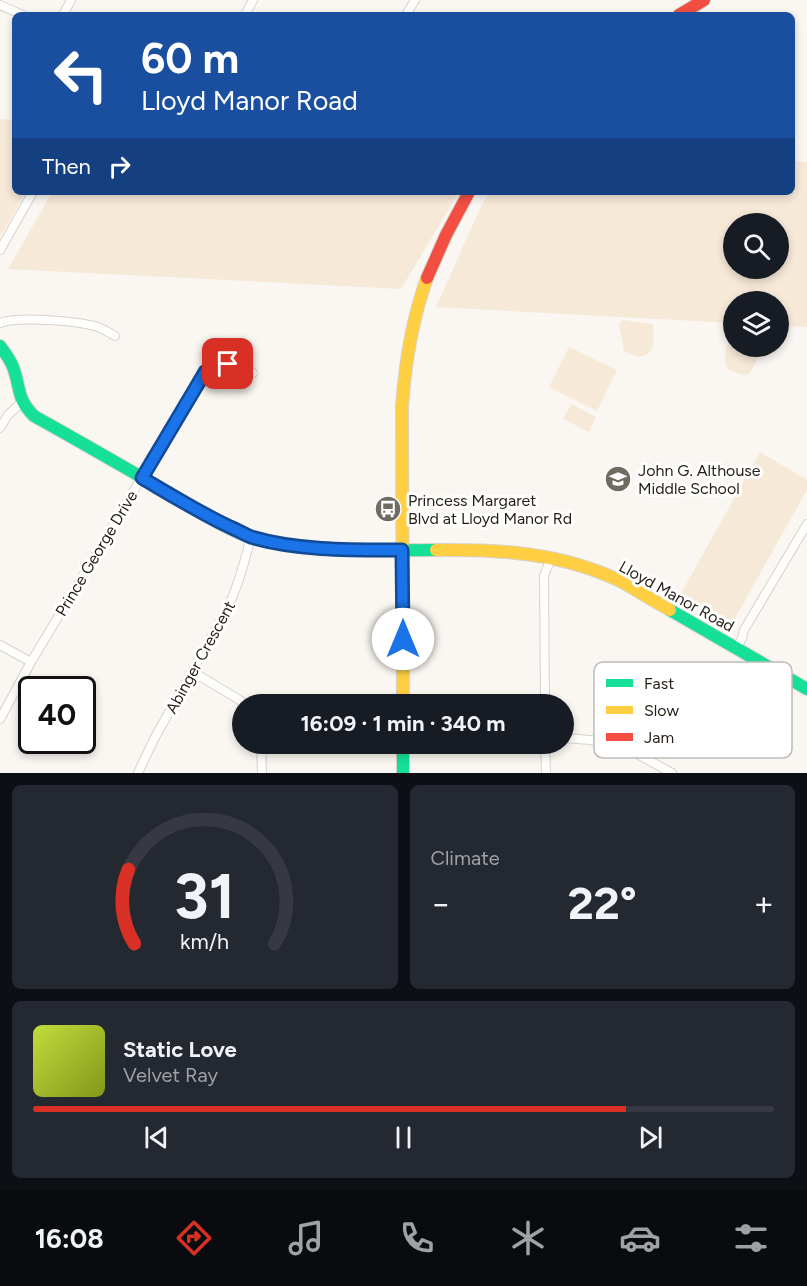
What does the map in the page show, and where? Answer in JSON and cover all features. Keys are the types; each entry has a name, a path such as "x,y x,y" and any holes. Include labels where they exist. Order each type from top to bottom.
{"street":[{"path":"684,12 704,0"},
{"path":"0,5 16,12"},
{"path":"0,250 31,195"},
{"path":"403,694 402,407 405,373 416,311 433,262 467,195"},
{"path":"0,323 19,319 83,323 115,336"},
{"path":"0,346 13,366 22,402 8,414 0,428"},
{"name":"Prince George Drive","path":"0,719 31,662 205,372 218,364 228,364 254,373"},
{"name":"Lloyd Manor Road","path":"22,402 34,416 214,519 251,536 322,549 497,550 550,558 621,582 761,662"},
{"path":"737,648 744,630 806,528"},
{"name":"Abinger Crescent","path":"138,773 154,739 193,672 236,590 251,536"},
{"path":"545,694 544,576 550,558"},
{"path":"0,645 31,662"},
{"path":"193,672 232,695"},
{"name":"Lloyd Manor Road","path":"792,680 807,689"},
{"path":"574,739 594,741"},
{"path":"261,754 262,773"},
{"path":"403,754 403,773"},
{"path":"545,754 546,773"},
{"path":"645,758 672,773"}],"shaded area":[{"path":"0,119 12,120 12,195 24,195 0,237"},
{"path":"795,161 807,162 807,327 789,326 789,291 723,291 723,322 436,307 483,202 489,195 795,195"},
{"path":"50,195 457,195 401,289 8,269"},
{"path":"623,320 653,324 653,344 649,353 637,356 624,351 619,324"},
{"path":"569,347 617,370 597,411 549,387"},
{"path":"725,357 759,357 750,373 747,374 736,373 728,369"},
{"path":"571,404 596,417 589,432 563,419"},
{"path":"760,452 807,480 807,490 730,627 679,597"}],"traffic: fast":[{"path":"0,346 12,364 24,404 34,416 232,529 254,538 298,547 344,550 436,550"},
{"path":"670,610 760,662"},
{"path":"792,680 807,689"},
{"path":"403,754 403,773"}],"traffic: slow":[{"path":"403,694 402,407 410,342 427,278"},
{"path":"436,550 483,550 554,559 600,572 670,610"}],"traffic: jam":[{"path":"684,12 704,0"},
{"path":"427,278 467,195"}],"place":[{"name":"John G. Althouse Middle School","path":"618,479"},
{"name":"Princess Margaret Blvd at Lloyd Manor Rd","path":"388,509"}],"route":[{"path":"228,364 218,364 205,372 142,478 214,519 251,536 322,549 402,550 403,639"}]}
